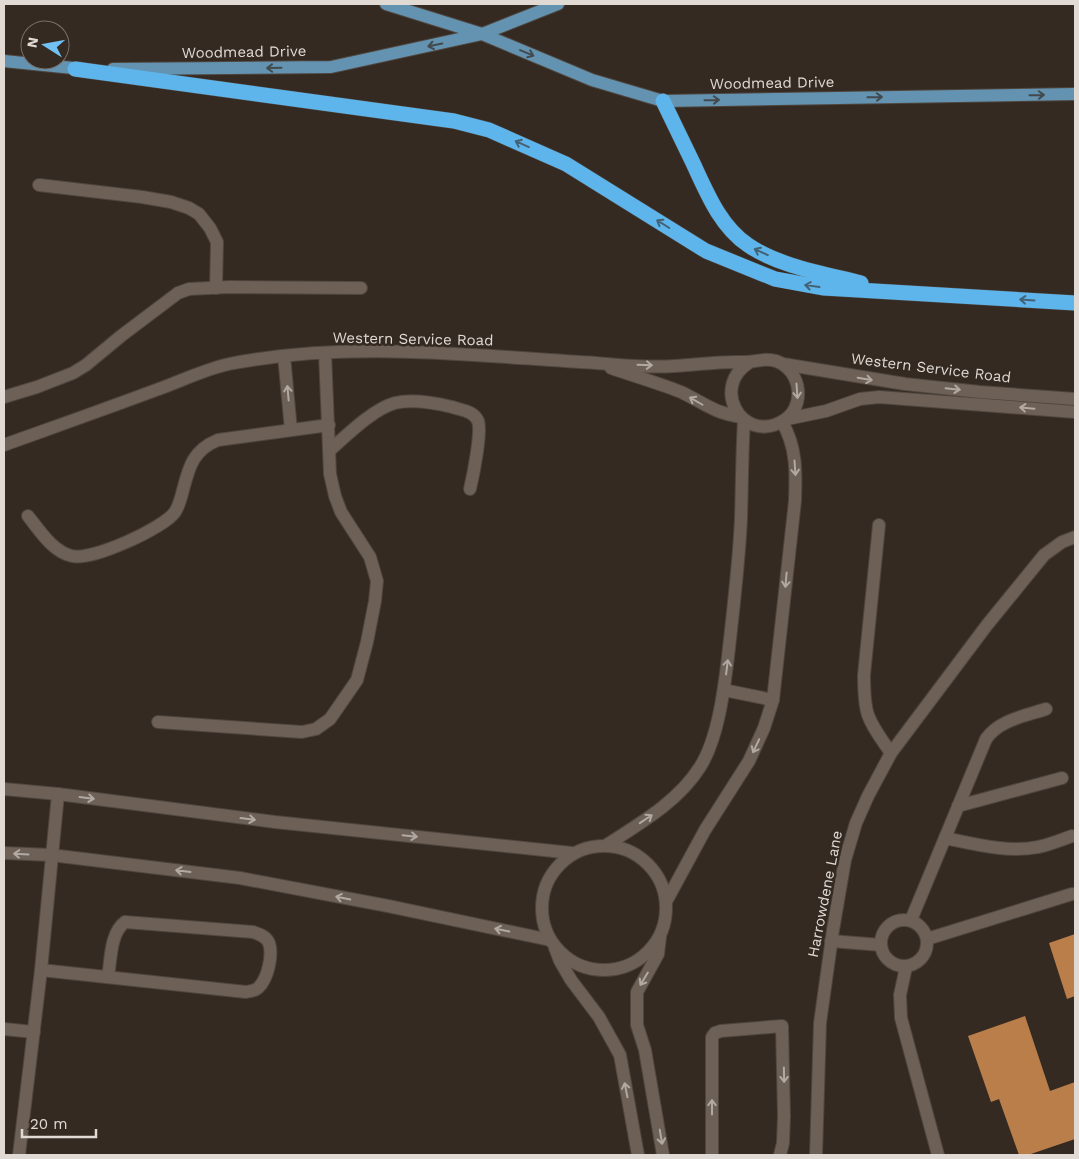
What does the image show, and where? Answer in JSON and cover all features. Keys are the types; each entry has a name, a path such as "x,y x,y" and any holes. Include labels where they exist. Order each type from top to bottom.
{"highway":[{"path":"75,70 454,121 489,130 566,164 706,251 775,279 824,288 1075,303"},
{"path":"663,101 714,206 726,223 748,245 790,265 892,291"}],"main road":[{"name":"Woodmead Drive","path":"386,4 482,34 592,80 663,101 1071,94"},
{"name":"Woodmead Drive","path":"4,61 75,70 332,67 482,34 558,4"}],"street":[{"path":"39,185 142,197 171,202 189,208 199,214 205,221 217,242 216,288"},
{"path":"4,397 64,376 86,365 178,293 189,289 361,288"},
{"name":"Western Service Road","path":"4,445 227,364 284,356 368,351 596,364 671,366 728,361 750,362"},
{"path":"158,722 302,732 316,729 330,720 357,680 368,642 377,581 370,557 341,512 335,496 330,474 325,353"},
{"path":"284,356 291,430"},
{"path":"767,359 783,364 795,378 799,395 793,412 773,426 753,425 743,418 734,407 731,388 740,370 750,362 767,359"},
{"name":"Western Service Road","path":"596,364 674,390 721,413 743,418"},
{"name":"Western Service Road","path":"783,364 905,384 1075,399"},
{"name":"Western Service Road","path":"784,420 826,411 860,399 879,396 1075,412"},
{"path":"330,450 382,409 394,403 423,402 462,410 475,416 479,427 470,489"},
{"path":"605,846 650,817 685,786 701,766 714,732 724,690 732,620 741,519 743,418"},
{"path":"667,900 705,830 749,761 764,728 773,700 795,502 796,472 793,445 784,420"},
{"path":"28,516 52,545 73,557 82,557 109,550 151,530 170,518 177,510 193,460 207,445 218,440 328,425"},
{"path":"879,525 864,684 867,713 872,725 891,753"},
{"name":"Harrowdene Lane","path":"816,1155 819,1028 845,860 856,823 891,753 987,625 1044,555 1062,542 1075,537"},
{"path":"724,690 773,700"},
{"path":"911,920 986,739 991,732 1002,724 1046,709"},
{"path":"958,806 1062,778"},
{"path":"4,789 58,794 275,822 572,853 596,845 620,847 637,854 651,866 661,882 667,900 665,924 655,945 638,961 614,970 589,969 573,963 552,943 388,906 240,878 51,856 4,853"},
{"path":"19,1155 41,970 58,794"},
{"path":"945,838 991,847 1037,848 1072,836"},
{"path":"572,853 557,867 546,884 542,904 544,925 560,961 571,980 599,1017 620,1055 638,1155"},
{"path":"927,939 1072,894"},
{"path":"902,919 911,920 920,925 926,932 927,950 915,964 906,967 897,966 883,954 882,936 886,928 894,922 902,919"},
{"path":"41,970 108,977 251,991 258,988 264,979 270,952 268,942 262,936 253,932 125,922 118,927 115,934 108,977"},
{"path":"660,935 658,954 637,992 636,1012 637,1025 645,1050 663,1155"},
{"path":"831,941 881,945"},
{"path":"906,967 900,995 901,1018 938,1155"},
{"path":"712,1155 711,1041 713,1035 720,1031 782,1026 784,1116 783,1143 780,1155"},
{"path":"4,1029 34,1032"}],"building":[{"path":"1075,934 1075,996 1067,999 1049,943"},
{"path":"1025,1016 1050,1091 1075,1082 1075,1139 1028,1155 1019,1155 999,1099 991,1102 968,1036"}]}
